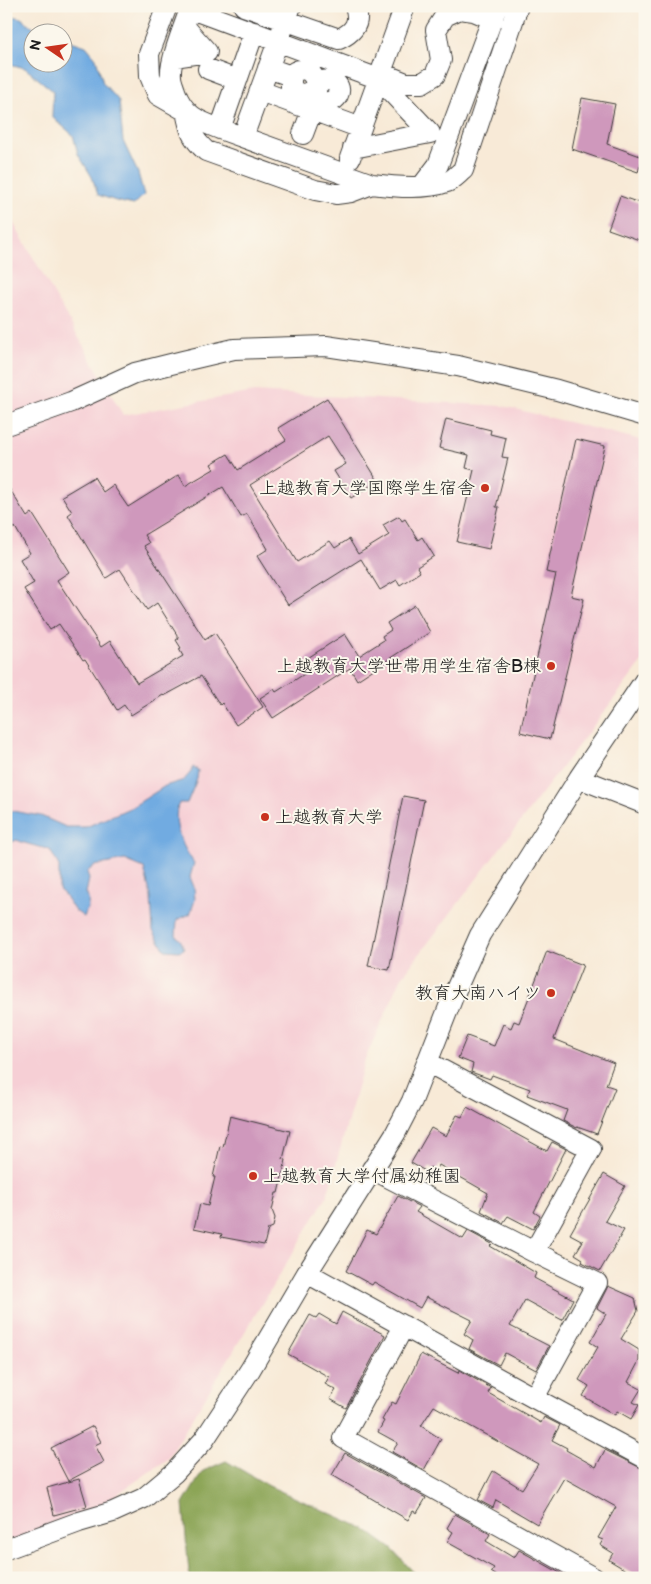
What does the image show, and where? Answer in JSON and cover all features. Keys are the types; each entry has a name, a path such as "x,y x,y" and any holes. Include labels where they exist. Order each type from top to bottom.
{"street":[{"path":"167,6 149,54 150,76 158,95 186,111 200,122 372,184 394,187 434,185 449,182 463,170 518,6"},
{"path":"244,6 288,14 339,39 349,34 356,26 358,14 355,6"},
{"path":"344,174 405,6"},
{"path":"189,14 254,32 380,76 406,83 422,83 435,75 441,60 436,30 445,16 460,8 495,12 438,165 422,186"},
{"path":"174,57 207,52 189,14"},
{"path":"189,14 174,57 170,76 180,104 186,111 194,140 206,151 315,190 336,194 351,192 372,184"},
{"path":"243,137 288,14"},
{"path":"220,129 254,32"},
{"path":"268,68 292,76 299,69 304,69 314,76 316,95 320,100 331,101 337,98 338,94 369,105"},
{"path":"208,69 237,80"},
{"path":"353,148 430,133 380,76"},
{"path":"260,91 361,128"},
{"path":"303,134 312,110"},
{"path":"6,425 71,402 135,373 183,361 234,349 326,346 458,366 557,390 645,416"},
{"path":"6,1549 79,1522 113,1512 144,1498 174,1473 204,1440 250,1370 307,1273 395,1134 412,1101 454,994 480,935 579,778 645,680"},
{"path":"579,778 645,804"},
{"path":"428,1062 590,1149 534,1252"},
{"path":"372,1169 597,1283 534,1398"},
{"path":"307,1273 645,1458"},
{"path":"404,1326 343,1438 594,1578"}],"shaded area":[{"name":"上越教育大学","path":"6,210 123,415 254,392 503,406 645,441 645,658 402,977 365,1059 327,1196 168,1459 90,1513 6,1543"}],"green space":[{"path":"226,1461 269,1486 363,1528 392,1549 419,1578 191,1578 183,1504 203,1471"}],"water":[{"path":"6,15 21,18 26,22 22,22 22,67 6,63"},
{"path":"72,41 86,46 96,58 103,83 119,101 123,141 138,173 144,195 134,205 98,195 92,177 78,154 73,135 52,117 53,91 30,72 72,72"},
{"path":"193,767 198,770 197,779 187,803 179,803 176,818 182,842 194,863 190,877 194,887 195,900 190,914 177,920 176,935 184,949 179,951 165,950 153,931 151,897 144,868 125,860 94,866 87,872 89,879 86,893 88,902 84,917 74,910 59,890 59,866 50,850 17,840 6,844 6,810 41,816 66,827 86,827 132,807 165,786 184,780"}],"building":[{"path":"582,98 615,104 607,144 643,157 638,172 572,149"},
{"path":"620,196 645,205 645,242 608,229"},
{"path":"327,398 378,481 351,498 334,471 346,464 328,436 250,485 297,562 330,541 335,548 349,539 358,554 389,535 383,525 399,516 402,521 405,519 418,540 422,537 434,556 417,567 420,572 400,585 397,580 380,590 361,559 288,605 257,556 268,549 247,514 241,517 223,487 144,535 149,543 144,546 205,640 215,633 263,707 236,725 201,676 163,695 131,715 124,705 117,710 85,659 83,660 59,624 50,630 24,589 34,583 20,559 30,553 15,527 6,532 6,483 27,517 32,513 69,572 57,580 101,647 110,641 137,683 183,656 176,640 179,638 157,603 147,610 120,569 106,578 68,515 72,512 62,496 94,477 103,492 113,485 128,507 179,475 185,486 214,469 211,464 228,454 238,470 286,440 278,428"},
{"name":"上越教育大学国際学生宿舎","path":"446,419 491,430 490,434 506,438 502,457 508,458 496,507 499,507 489,549 457,542 474,470 466,468 469,455 439,448"},
{"path":"576,439 605,446 571,596 584,599 550,739 520,732 556,574 546,572"},
{"path":"415,605 430,632 357,680 350,668 273,718 260,698 274,689 276,692 309,671 303,661 345,634 359,656 384,640 382,636 391,630 387,623"},
{"path":"403,796 424,800 389,970 368,966"},
{"path":"547,951 583,965 554,1039 614,1063 606,1085 615,1088 597,1134 577,1128 563,1121 567,1110 527,1095 530,1089 492,1075 490,1079 471,1072 473,1064 458,1058 467,1036 494,1046 503,1024 511,1028 514,1021 519,1023"},
{"path":"467,1107 547,1151 552,1142 566,1149 534,1212 540,1216 533,1229 508,1216 503,1223 481,1211 488,1193 439,1165 436,1171 430,1167 427,1172 411,1163 431,1128 446,1136 457,1115 462,1117"},
{"path":"230,1116 290,1131 283,1159 286,1160 272,1210 275,1218 273,1227 268,1229 264,1245 221,1237 222,1234 194,1228 200,1204 208,1206 220,1146 223,1147"},
{"path":"604,1174 625,1186 605,1221 624,1230 600,1271 582,1262 583,1259 575,1254 583,1241 570,1234"},
{"path":"398,1196 420,1207 416,1212 463,1239 468,1231 492,1244 490,1246 536,1273 534,1278 573,1299 562,1320 525,1300 510,1326 549,1346 536,1370 505,1353 499,1365 469,1349 473,1340 464,1334 472,1320 426,1297 420,1308 374,1282 372,1285 346,1271 367,1230 376,1234"},
{"path":"608,1286 635,1298 638,1311 621,1339 639,1350 639,1361 628,1382 641,1389 633,1402 639,1405 631,1419 617,1411 615,1415 583,1396 589,1386 579,1380 598,1347 590,1342 606,1314 597,1308"},
{"path":"342,1312 385,1335 346,1408 330,1399 336,1390 325,1384 329,1377 288,1354 310,1315 316,1318 319,1314 336,1324"},
{"path":"421,1354 458,1373 459,1370 491,1388 488,1393 541,1423 544,1417 560,1425 552,1440 596,1467 605,1450 645,1470 645,1578 639,1578 609,1560 613,1553 600,1545 603,1540 598,1538 616,1507 564,1478 537,1524 496,1500 493,1508 478,1500 493,1471 522,1489 538,1464 434,1406 421,1426 441,1439 424,1470 392,1452 398,1443 378,1432 384,1421 382,1420 392,1402 396,1404"},
{"path":"93,1426 101,1442 95,1445 104,1462 68,1481 51,1448"},
{"path":"345,1453 426,1498 417,1513 413,1511 408,1520 332,1475"},
{"path":"79,1479 87,1506 54,1515 47,1488"},
{"path":"455,1514 490,1534 486,1541 514,1558 519,1550 569,1578 500,1578 491,1572 494,1568 447,1542 453,1532 447,1528"}],"place":[{"name":"上越教育大学国際学生宿舎","path":"485,488"},
{"name":"上越教育大学世帯用学生宿舎B棟","path":"551,666"},
{"name":"上越教育大学","path":"265,817"},
{"name":"教育大南ハイツ","path":"551,993"},
{"name":"上越教育大学付属幼稚園","path":"253,1176"}]}
